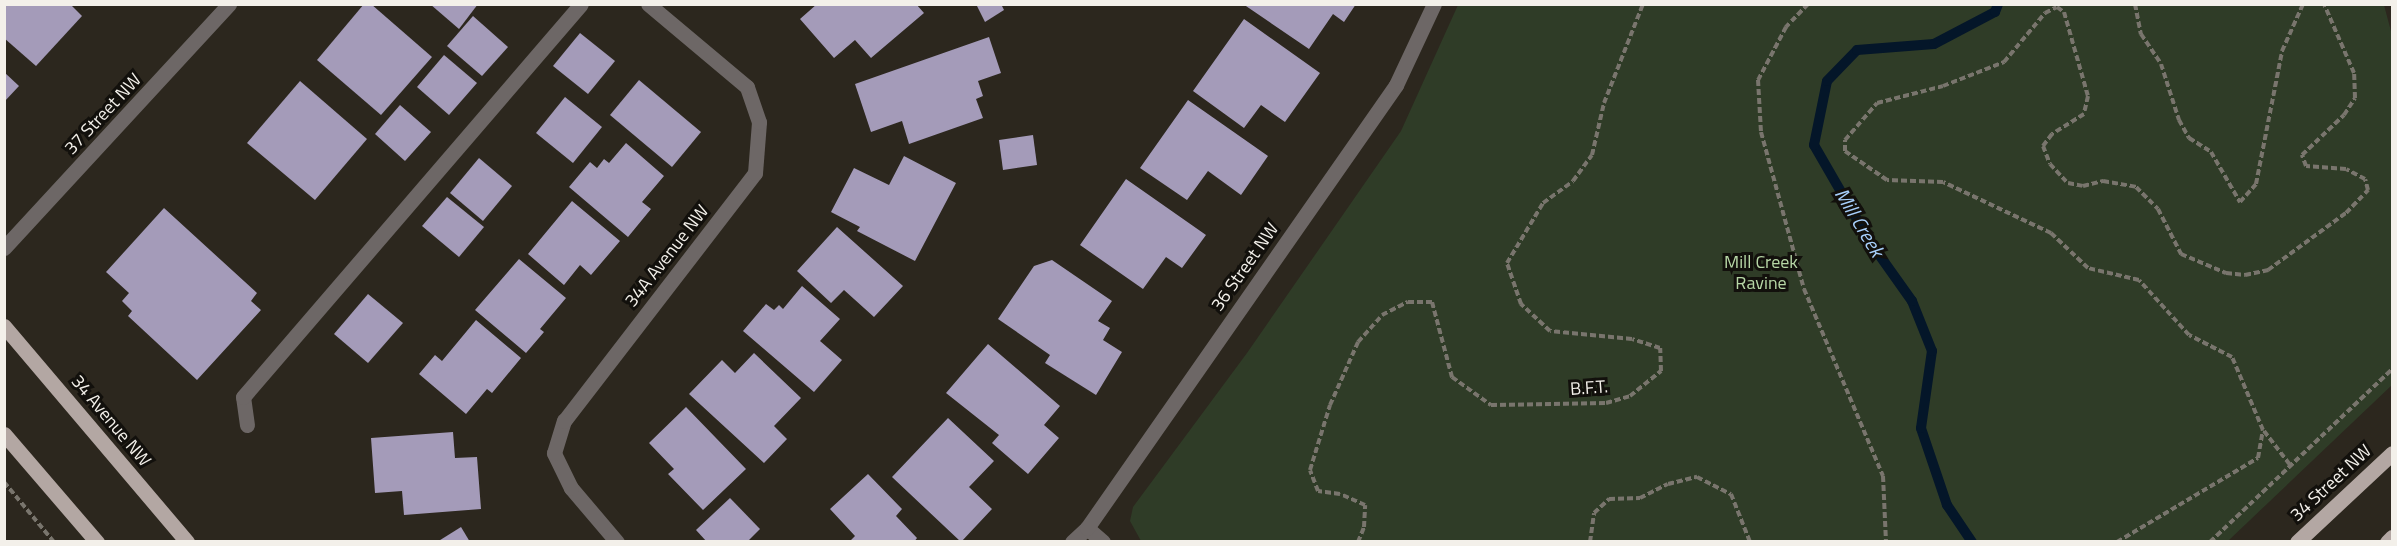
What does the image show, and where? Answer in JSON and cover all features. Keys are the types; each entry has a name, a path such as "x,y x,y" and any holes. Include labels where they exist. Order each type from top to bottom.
{"main road":[{"name":"34 Avenue NW","path":"4,326 187,542"},
{"path":"4,434 97,542"},
{"name":"34 Street NW","path":"2297,542 2392,453"},
{"path":"2388,542 2392,537"}],"street":[{"name":"37 Street NW","path":"4,248 229,4"},
{"path":"247,425 243,397 581,4"},
{"name":"34A Avenue NW","path":"617,542 571,488 554,453 564,421 755,173 759,122 747,87 648,4"},
{"name":"36 Street NW","path":"1072,542 1087,528 1395,85 1434,4"},
{"path":"1087,528 1103,542"}],"path":[{"name":"B.F.T.","path":"1358,542 1364,527 1365,505 1340,494 1317,491 1310,470 1330,405 1358,342 1382,315 1408,302 1432,302 1452,377 1491,405 1606,403 1630,396 1661,371 1660,348 1632,339 1550,331 1521,304 1507,263 1543,203 1574,181 1592,155 1604,103 1643,4"},
{"path":"1808,4 1786,27 1758,81 1761,132 1804,289 1883,476 1886,542"},
{"path":"2135,4 2141,34 2161,64 2179,120 2189,138 2211,152 2240,202 2256,184 2282,51 2303,4"},
{"path":"2291,465 2263,430 2232,357 2189,335 2139,280 2088,268 2051,233 1943,182 1887,180 1845,151 1845,140 1877,103 1943,86 2004,63 2045,13 2057,7 2064,12 2088,96 2084,114 2052,134 2043,146 2050,164 2068,183 2083,186 2103,181 2136,187 2158,209 2181,254 2226,273 2245,275 2268,270 2346,213 2368,190 2365,179 2346,169 2306,166 2302,155 2344,115 2355,98 2354,73 2324,4"},
{"path":"2210,542 2392,369"},
{"path":"2116,542 2258,458 2263,430"},
{"path":"1590,542 1594,513 1609,499 1640,498 1668,484 1697,477 1731,494 1750,542"},
{"path":"4,483 54,542"}],"green space":[{"name":"Mill Creek Ravine","path":"1458,5 2384,5 2392,35 2392,385 2228,541 1141,541 1130,521 1133,507 1247,353 1401,131"}],"building":[{"path":"4,4 70,4 82,16 36,66 4,38"},
{"path":"364,4 371,4 432,57 381,115 317,60"},
{"path":"430,4 478,4 459,29"},
{"path":"817,4 916,4 924,13 871,58 855,40 834,58 800,19"},
{"path":"976,4 1001,4 1004,10 985,22"},
{"path":"1243,4 1356,4 1344,22 1333,14 1309,49"},
{"path":"473,16 508,47 482,76 447,46"},
{"path":"1244,19 1320,73 1285,122 1261,105 1244,128 1193,91"},
{"path":"580,33 615,61 588,94 553,66"},
{"path":"989,37 1001,73 978,81 983,96 976,99 983,118 909,144 902,121 871,132 855,84"},
{"path":"444,55 477,83 449,115 417,87"},
{"path":"4,72 19,86 4,102"},
{"path":"639,80 701,132 672,167 610,115"},
{"path":"300,81 367,139 315,200 247,143"},
{"path":"565,97 602,127 573,163 536,133"},
{"path":"1188,100 1268,156 1241,195 1208,171 1187,200 1140,168"},
{"path":"400,105 431,132 405,161 375,134"},
{"path":"1033,135 1037,165 1003,170 999,140"},
{"path":"626,143 664,176 642,202 651,209 628,237 569,187 590,162 597,168 604,159 609,163"},
{"path":"904,156 956,183 915,261 857,231 860,227 831,212 854,168 889,185"},
{"path":"479,158 512,186 483,221 450,193"},
{"path":"1126,179 1206,235 1182,268 1166,257 1143,289 1080,245"},
{"path":"447,197 484,227 459,257 422,226"},
{"path":"572,201 620,241 591,275 580,265 564,285 528,254"},
{"path":"164,208 257,293 251,301 261,310 197,380 128,316 132,311 122,301 129,293 106,272"},
{"path":"837,227 903,286 874,317 844,290 831,303 797,271"},
{"path":"519,259 566,298 540,329 544,332 526,353 475,310"},
{"path":"1052,260 1112,301 1098,321 1110,328 1103,340 1122,352 1096,395 1045,363 1050,355 998,319 1034,266"},
{"path":"802,286 840,319 820,341 842,360 814,392 743,331 766,304 774,310 779,305 783,309"},
{"path":"368,294 403,323 368,363 334,334"},
{"path":"476,320 521,358 492,393 487,389 466,414 419,374 435,355 442,361"},
{"path":"988,344 1060,406 1044,425 1059,438 1028,474 992,443 999,435 946,393"},
{"path":"754,353 801,398 774,426 787,439 764,463 689,394 722,360 735,373"},
{"path":"686,407 746,469 703,510 668,474 674,469 649,443"},
{"path":"948,418 994,461 969,487 992,509 961,542 892,477"},
{"path":"453,432 455,458 477,457 481,509 404,515 402,491 375,493 371,438"},
{"path":"868,474 902,509 896,516 917,538 914,542 849,542 855,536 830,509"},
{"path":"730,498 760,529 747,542 707,542 696,530"},
{"path":"461,527 470,542 437,542"}],"waterway":[{"name":"Mill Creek","path":"1972,542 1947,505 1921,428 1932,351 1912,301 1870,242 1814,145 1827,81 1857,50 1934,44 1995,12 1998,4"}]}
